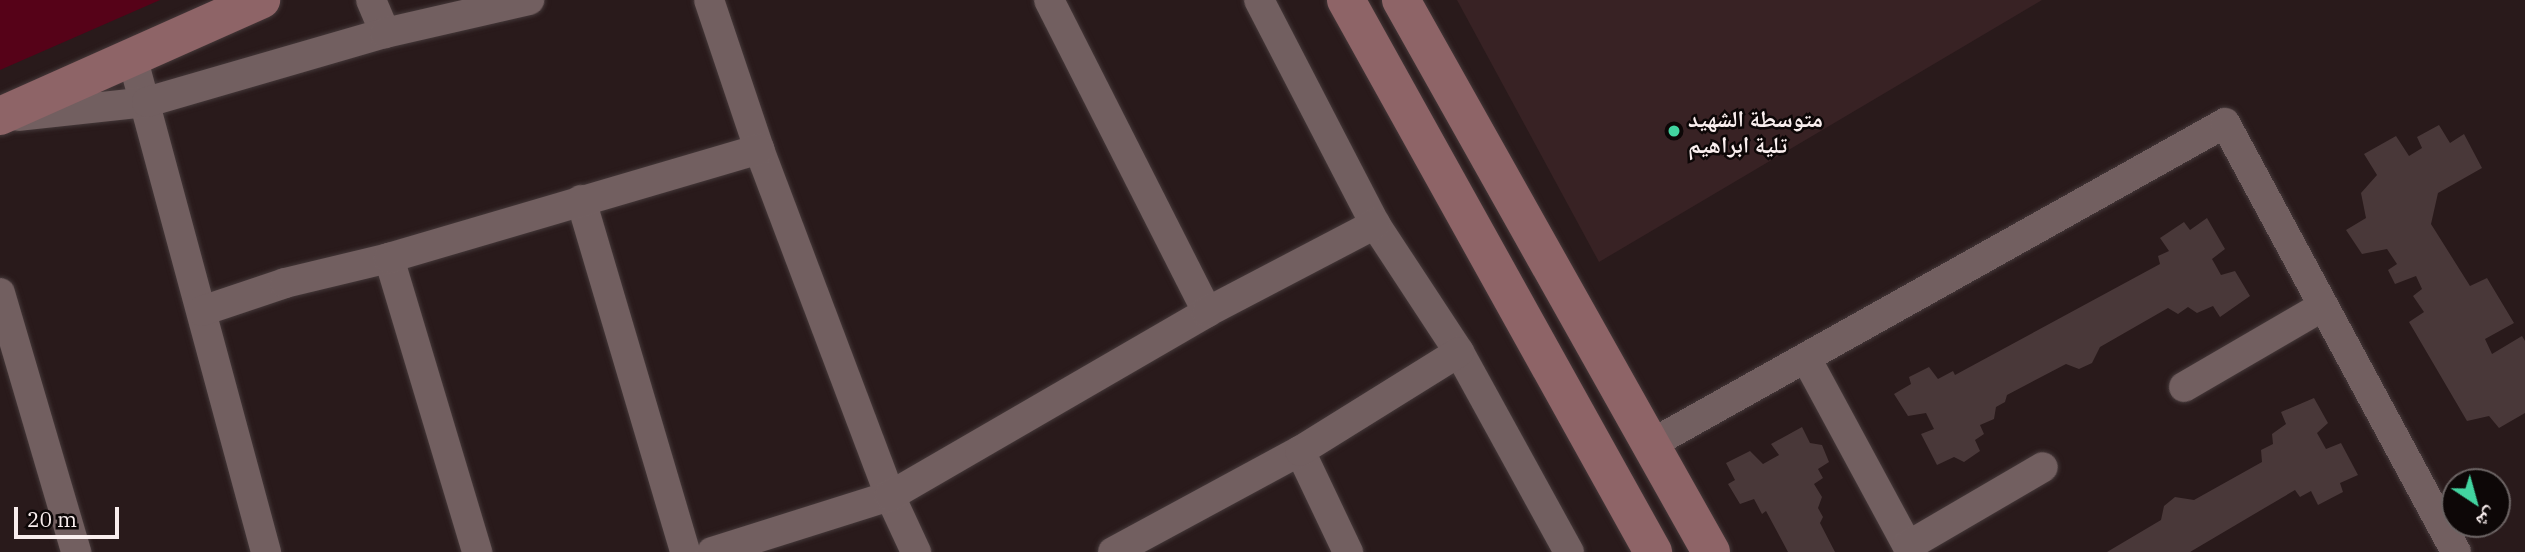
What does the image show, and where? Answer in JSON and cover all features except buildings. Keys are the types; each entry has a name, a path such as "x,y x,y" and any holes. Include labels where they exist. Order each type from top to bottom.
{"street":[{"path":"0,117 133,60 261,0"},
{"path":"371,0 385,33"},
{"path":"0,117 147,102 497,3 529,0"},
{"path":"709,0 759,149 890,496 916,552"},
{"path":"1049,0 1207,312"},
{"path":"1259,0 1375,224 1459,352 1569,552"},
{"path":"1346,0 1653,552"},
{"path":"1401,0 1653,443 1711,552"},
{"path":"133,60 147,102 266,552"},
{"path":"1653,443 2225,123 2456,552"},
{"path":"202,311 285,283 389,258 759,149"},
{"path":"581,200 685,552"},
{"path":"712,552 890,496 1207,312 1375,224"},
{"path":"389,258 477,552"},
{"path":"0,293 76,552"},
{"path":"2184,387 2323,306"},
{"path":"1113,552 1300,451 1459,352"},
{"path":"1805,358 1909,549 2043,467"},
{"path":"1300,451 1348,552"}],"shaded area":[{"path":"0,0 160,0 0,70"},
{"name":"متوسطة الشهيد تلية ابراهيم","path":"1457,0 2042,0 1599,262"}],"place":[{"name":"متوسطة الشهيد تلية ابراهيم","path":"1674,131"}]}
